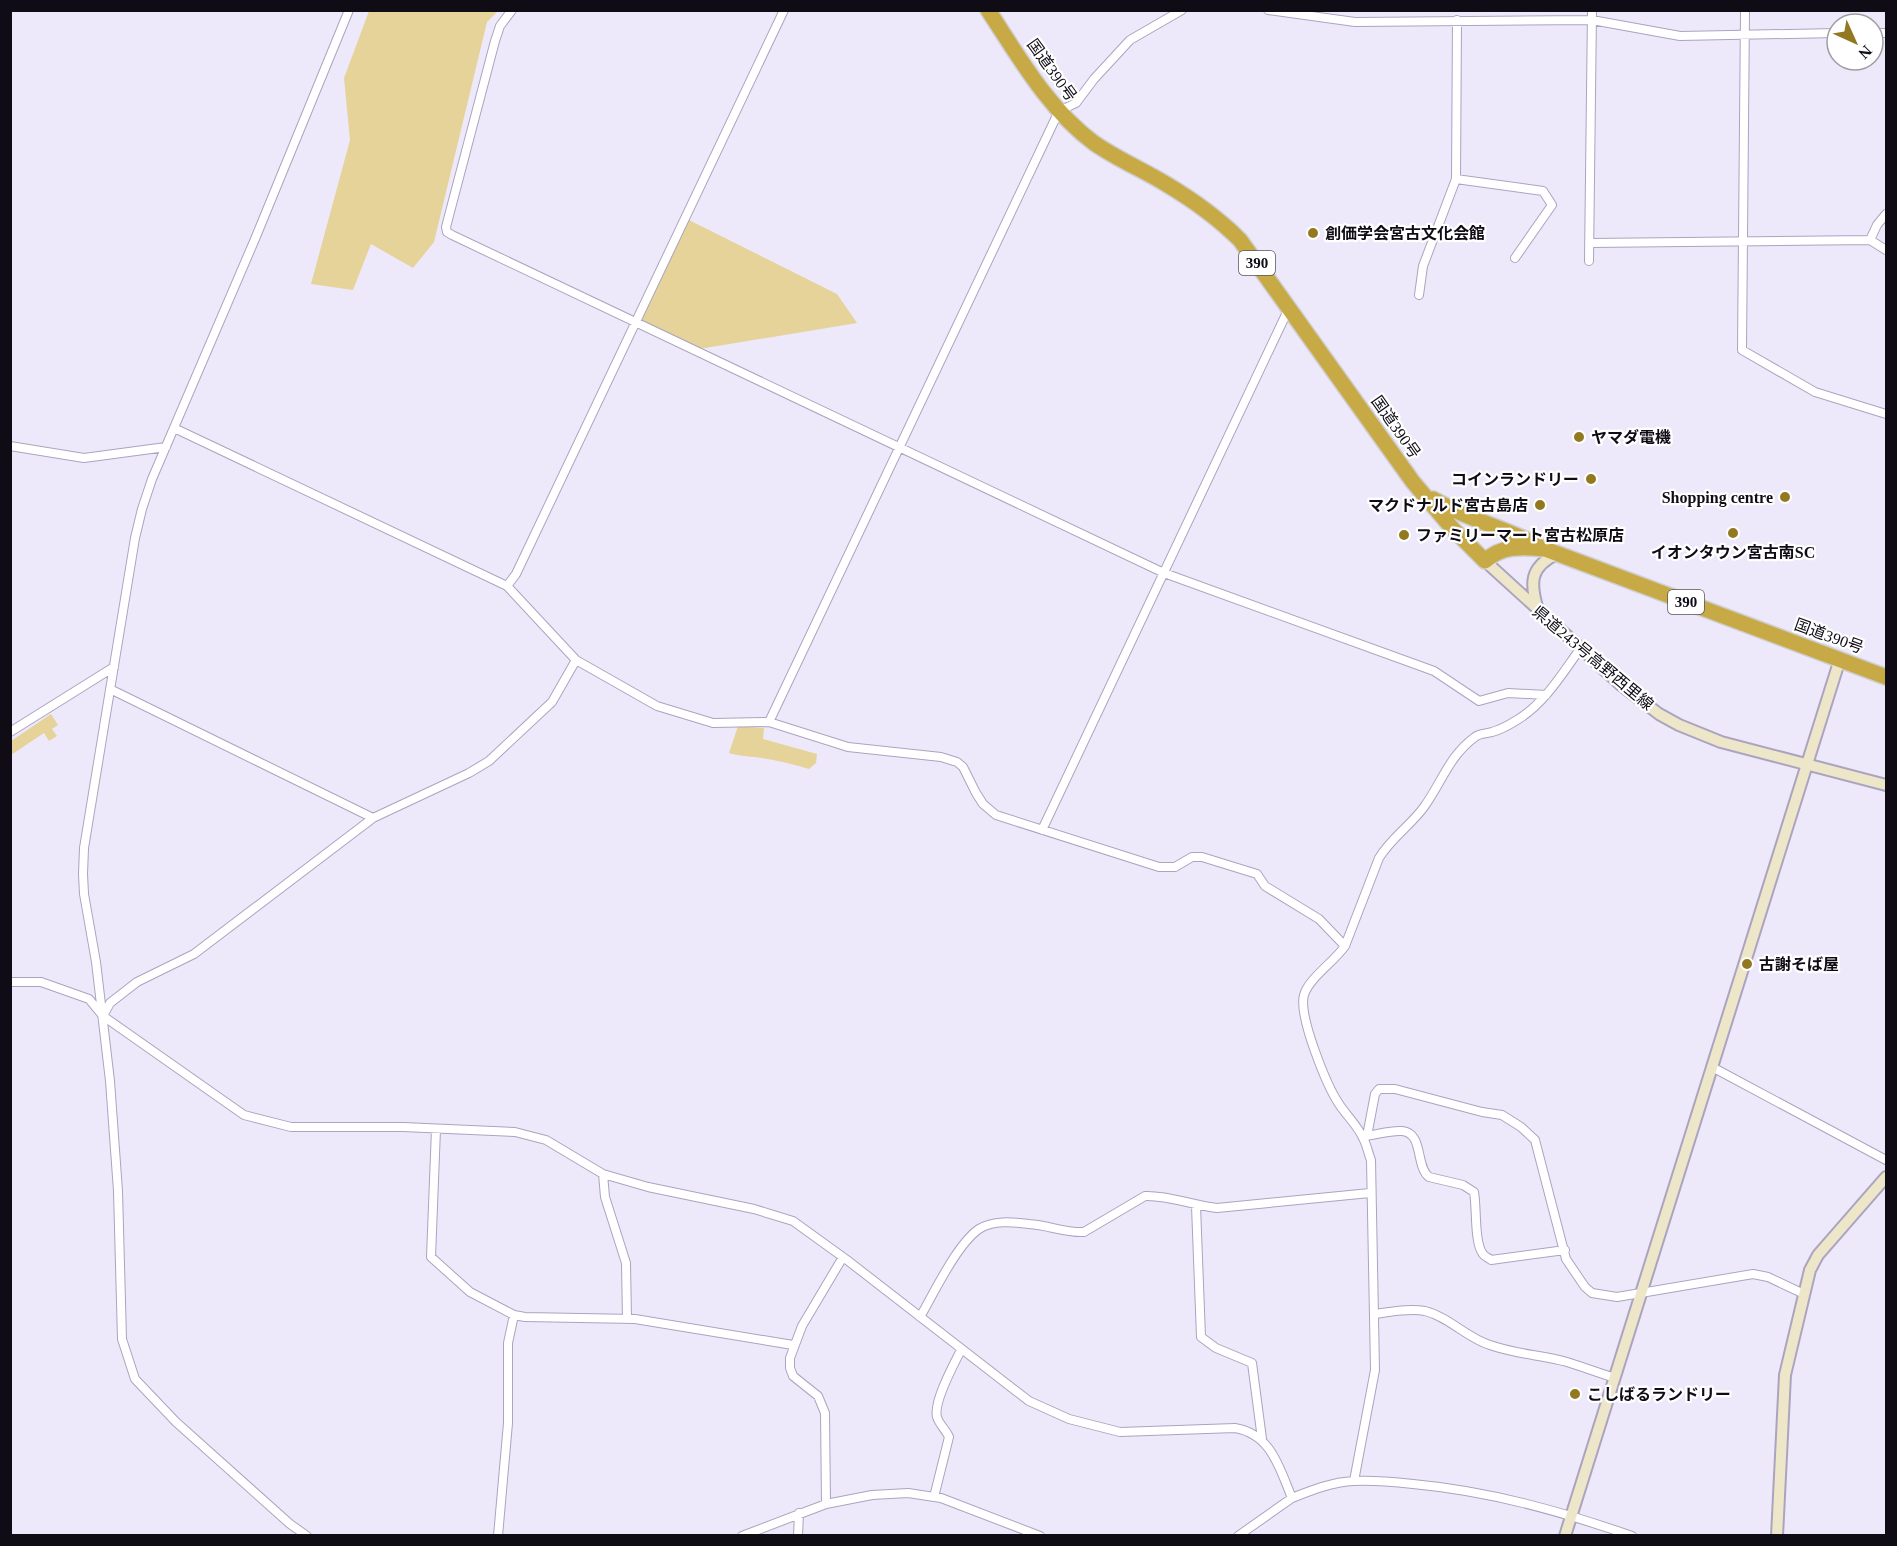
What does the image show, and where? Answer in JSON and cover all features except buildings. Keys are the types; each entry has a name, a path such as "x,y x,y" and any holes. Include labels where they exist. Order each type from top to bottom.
{"highway":[{"name":"国道390号","path":"987,10 1059,111 1094,142 1167,184 1222,221 1240,240 1422,494 1485,561 1494,552 1510,548 1551,551 1887,677"},
{"path":"1422,494 1457,513 1551,551"}],"street":[{"path":"307,1536 290,1524 176,1422 135,1379 122,1339 118,1191 110,1081 82,874 84,848 140,519 152,479 255,239 349,10"},
{"path":"512,10 500,26 446,227 447,232 1164,573 1413,662 1434,671 1479,701 1508,693 1546,695"},
{"path":"507,586 516,574 784,10"},
{"path":"769,722 1059,111 1077,104 1094,79 1130,40 1182,10"},
{"path":"1268,10 1355,22 1592,20 1680,36 1825,33"},
{"path":"1442,10 1442,20"},
{"path":"1589,261 1592,10"},
{"path":"1744,10 1742,350 1815,392 1887,414"},
{"path":"1419,296 1423,266 1456,179 1457,20"},
{"path":"1456,179 1543,191 1552,205 1515,258"},
{"path":"1869,240 1877,225 1887,214"},
{"path":"1589,243 1869,240 1887,250"},
{"path":"1042,830 1289,307"},
{"path":"174,428 507,586 576,660 657,706 713,723 769,722 848,747 941,757 957,762 969,775 983,804 996,815 1159,867 1175,867 1192,856 1257,874 1265,886 1318,919 1345,946"},
{"path":"10,446 84,458 166,447"},
{"path":"1538,611 1532,592 1534,573 1551,551"},
{"name":"県道243号高野西里線","path":"1485,561 1580,649 1659,714 1721,742 1887,785"},
{"path":"1354,1481 1374,1370 1371,1160 1365,1136 1338,1103 1309,1034 1303,997 1307,988 1345,946 1384,850 1423,809 1452,759 1477,735 1494,732 1518,720 1546,695 1580,649"},
{"path":"1565,1536 1840,659"},
{"path":"103,1016 110,1003 136,982 194,954 373,818 469,774 489,761 552,702 576,660"},
{"path":"10,732 114,667"},
{"path":"110,690 373,818"},
{"path":"10,982 41,982 89,999 103,1016 244,1115 291,1127 515,1131 546,1140 603,1174 648,1187 775,1215 805,1228 1029,1401 1069,1419 1120,1432 1234,1428 1245,1430 1267,1444 1292,1498"},
{"path":"1712,1067 1887,1160"},
{"path":"1365,1136 1375,1094 1380,1089 1395,1089 1482,1112 1502,1115 1521,1126 1535,1140 1566,1259 1592,1293 1617,1297 1753,1274 1768,1277 1804,1294"},
{"path":"436,1129 431,1257 470,1292 514,1315 525,1317 627,1319 793,1345"},
{"path":"1365,1136 1403,1131 1410,1134 1417,1142 1424,1174 1464,1185 1473,1192 1477,1205 1477,1241 1483,1254 1491,1260 1565,1250"},
{"path":"603,1174 604,1197 626,1263 627,1319"},
{"path":"1777,1536 1785,1375 1810,1270 1818,1255 1887,1177"},
{"path":"920,1317 961,1247 979,1229 990,1224 1038,1224 1075,1233 1084,1232 1145,1196 1216,1208 1370,1193"},
{"path":"1196,1206 1201,1337 1216,1348 1252,1363 1262,1439"},
{"path":"826,1504 825,1413 818,1396 793,1376 790,1358 793,1345 843,1257"},
{"path":"1374,1314 1424,1311 1487,1344 1565,1362 1615,1378"},
{"path":"498,1536 508,1423 508,1343 514,1315"},
{"path":"934,1497 949,1437 936,1413 947,1380 961,1350"},
{"path":"1238,1536 1292,1498 1328,1485 1354,1481 1414,1484 1486,1494 1572,1515 1632,1536"},
{"path":"742,1536 826,1504 881,1494 908,1493 934,1497 1040,1536"},
{"path":"798,1536 799,1513"}],"shaded area":[{"path":"369,11 498,11 487,22 434,242 413,268 371,244 353,290 311,284 350,140 344,78"},
{"path":"689,220 837,294 857,323 699,349 639,321"},
{"path":"51,714 58,725 52,729 57,736 49,741 44,733 11,755 11,741"},
{"path":"738,726 764,728 763,739 817,754 816,763 809,769 729,753"}],"place":[{"name":"創価学会宮古文化会館","path":"1313,233"},
{"name":"ヤマダ電機","path":"1579,437"},
{"name":"コインランドリー","path":"1591,479"},
{"name":"Shopping centre","path":"1785,497"},
{"name":"マクドナルド宮古島店","path":"1540,505"},
{"name":"イオンタウン宮古南SC","path":"1733,533"},
{"name":"ファミリーマート宮古松原店","path":"1404,535"},
{"name":"古謝そば屋","path":"1747,964"},
{"name":"こしばるランドリー","path":"1575,1394"}]}
